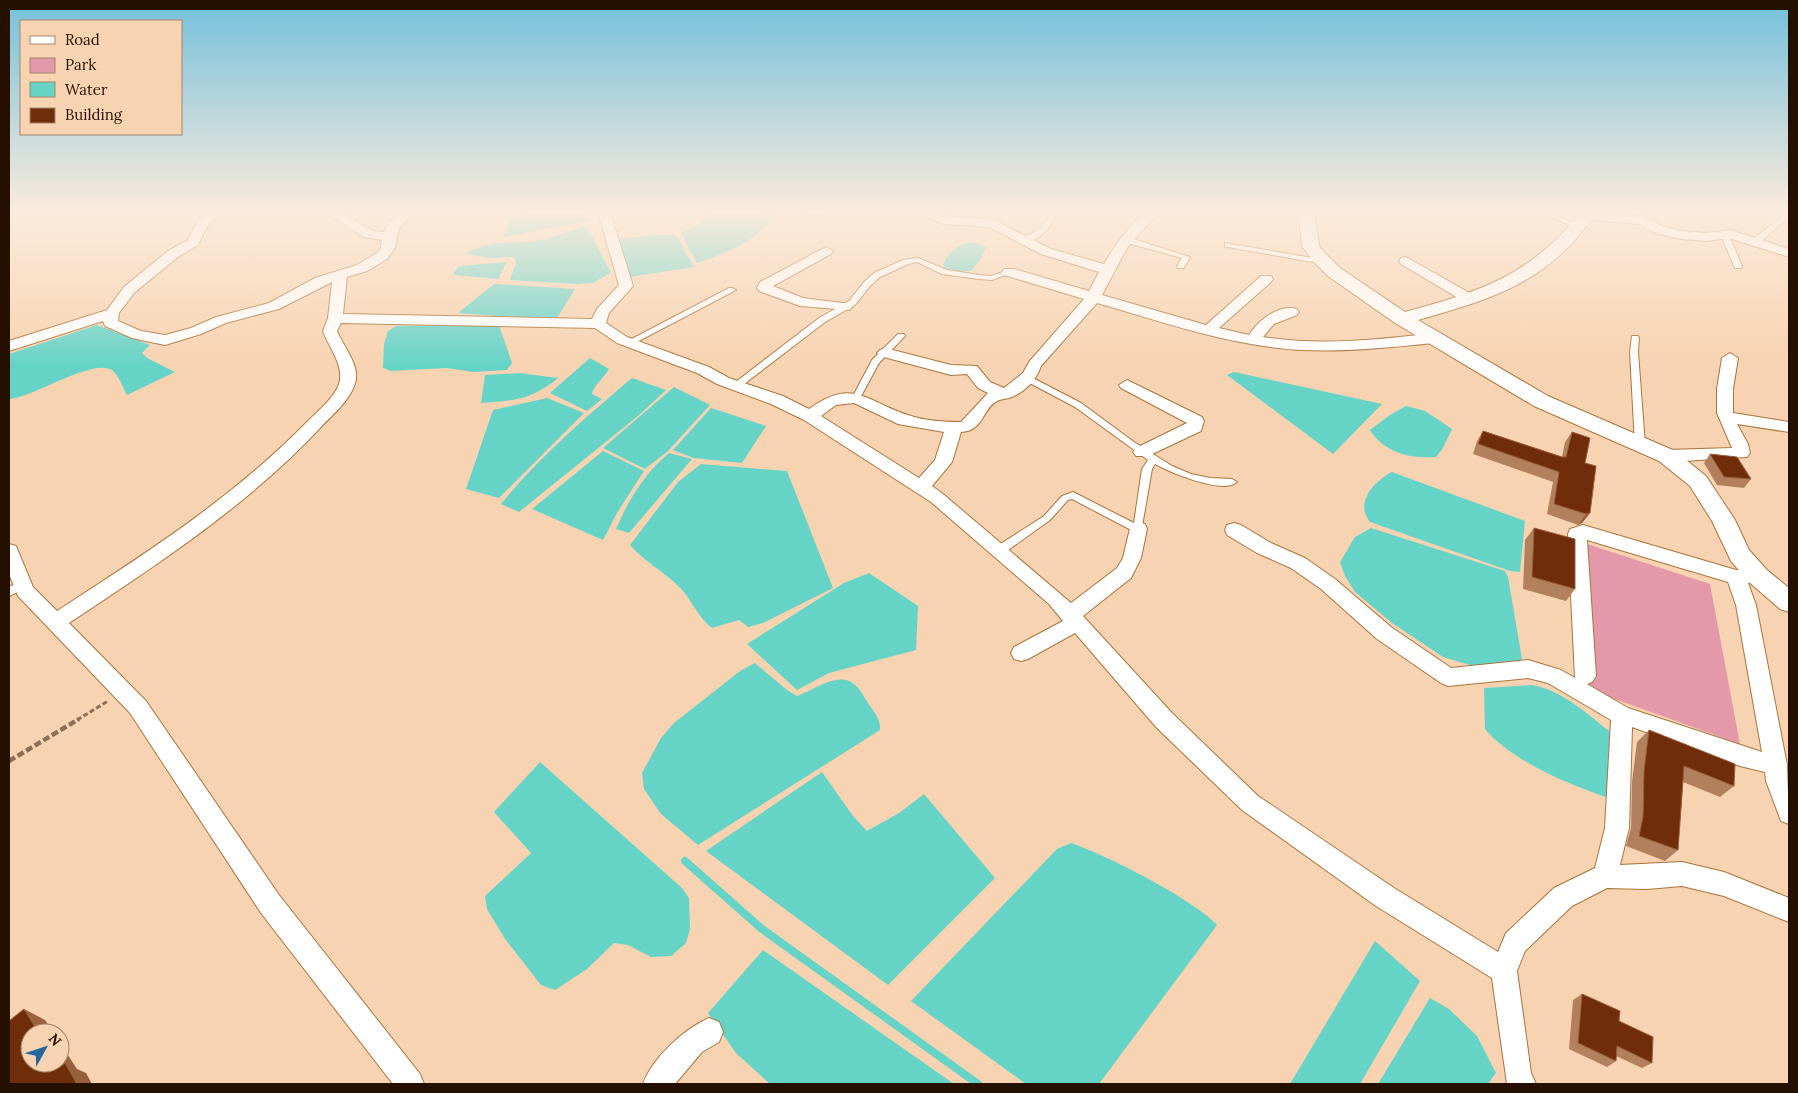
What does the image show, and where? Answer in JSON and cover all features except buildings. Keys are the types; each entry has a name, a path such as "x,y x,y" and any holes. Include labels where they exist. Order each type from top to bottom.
{"street":[{"path":"162,263 129,290 112,313 110,323 137,335 165,340 196,331 221,320 274,306 320,281 340,276 370,263"},
{"path":"598,324 602,312 626,286 619,263"},
{"path":"804,263 765,285 764,288 800,302 845,307"},
{"path":"1085,263 1108,270"},
{"path":"810,416 832,400 856,398 904,420 954,427 964,427 970,424 991,397 1005,394 1027,378 1034,365 1094,297 1096,290 1112,263"},
{"path":"1325,263 1334,272 1402,319 1541,401 1667,456 1698,481 1723,520 1739,555 1758,576 1789,602"},
{"path":"1408,263 1468,298"},
{"path":"1402,319 1495,290 1532,270 1539,263"},
{"path":"1009,272 1209,330 1279,344 1361,346 1434,338"},
{"path":"56,622 201,526 280,460 332,405 347,384 348,375 338,345 330,331 335,318 340,276"},
{"path":"1209,330 1222,315 1244,301 1266,279"},
{"path":"1254,340 1258,329 1268,321 1292,312"},
{"path":"9,346 112,313"},
{"path":"335,318 598,324 607,332 628,343 703,370 723,381 777,400 810,416 937,498 1000,550 1074,618 1164,720 1250,803 1385,897 1504,971"},
{"path":"885,353 950,370 971,369 984,385 1005,394"},
{"path":"1667,456 1741,453 1741,446 1726,417 1724,399 1730,358"},
{"path":"1127,385 1196,421 1195,427 1147,456"},
{"path":"1726,417 1789,427"},
{"path":"920,488 943,462 954,427"},
{"path":"1021,653 1074,618 1124,573 1132,558 1138,529"},
{"path":"1234,530 1264,548 1298,563 1328,584 1384,633 1448,677 1528,669 1554,676 1622,715 1659,726 1740,756 1776,765"},
{"path":"1584,676 1578,534 1583,532 1736,577 1758,576"},
{"path":"9,551 16,588 25,591 138,706 270,904 410,1084"},
{"path":"1736,577 1746,605 1776,765 1777,781 1789,813"},
{"path":"1606,876 1617,828 1622,715"},
{"path":"1522,1084 1518,1078 1504,971 1515,942 1564,897 1606,876 1647,877 1682,874 1724,884 1789,910"},
{"path":"657,1084 692,1042 709,1032"}],"lane":[{"path":"736,386 822,320 852,303 877,275 904,263"},
{"path":"925,263 945,272 980,277 992,278 1009,272"},
{"path":"628,343 732,290"},
{"path":"856,398 876,362 901,336"},
{"path":"1636,338 1634,352 1640,444"},
{"path":"1027,378 1061,394 1147,456 1201,481 1232,482"},
{"path":"1000,550 1047,518 1065,498 1072,494 1138,529 1147,469 1147,456"}],"path":[{"path":"9,760 123,692"}],"green space":[{"path":"1578,541 1710,584 1740,744 1584,688"}],"water":[{"path":"506,263 498,279 454,275 459,266"},
{"path":"516,263 606,263 611,273 592,283 578,284 510,280"},
{"path":"626,263 692,263 694,267 630,277"},
{"path":"944,263 977,263 971,271 954,271 945,269"},
{"path":"494,284 575,289 556,320 458,313"},
{"path":"97,325 150,345 142,353 147,358 175,372 127,395 113,371 104,368 92,369 32,393 9,399 9,354"},
{"path":"499,325 512,363 507,370 473,372 447,368 391,371 383,368 384,344 388,331 396,326"},
{"path":"590,358 609,369 592,394 602,399 587,411 550,393"},
{"path":"1234,372 1382,404 1333,454 1227,375"},
{"path":"519,373 558,378 531,395 522,398 481,403 485,375"},
{"path":"632,378 666,390 638,416 519,512 501,504 547,454"},
{"path":"674,387 710,405 668,451 645,469 603,448"},
{"path":"547,398 584,413 499,498 466,489 493,410"},
{"path":"1406,406 1425,411 1452,429 1443,448 1436,457 1417,457 1399,453 1383,444 1370,430"},
{"path":"711,408 766,426 742,463 694,458 673,450"},
{"path":"603,451 644,471 617,513 603,540 532,509"},
{"path":"669,453 692,459 629,533 616,529 626,507 638,488"},
{"path":"701,464 787,471 833,588 763,623 748,627 739,620 712,628 706,623 681,588 630,545 678,482"},
{"path":"1392,472 1525,521 1520,572 1510,571 1370,522 1364,507 1368,493 1379,481"},
{"path":"1371,528 1505,571 1508,577 1522,659 1516,664 1480,668 1443,657 1392,623 1355,592 1345,576 1340,562 1355,537"},
{"path":"869,573 918,606 916,650 829,673 797,690 747,644 844,583"},
{"path":"755,663 797,696 826,683 841,680 848,681 862,693 878,719 880,730 698,845 661,814 644,789 642,773 661,738 674,723 740,671"},
{"path":"1532,685 1544,688 1566,699 1617,737 1612,799 1580,788 1527,762 1496,741 1485,729 1484,688"},
{"path":"540,762 682,888 689,898 690,929 686,943 671,956 651,957 628,945 614,943 587,969 555,990 541,985 505,939 487,909 485,896 531,853 494,812"},
{"path":"822,772 853,816 867,831 899,813 924,794 995,878 888,985 706,851"},
{"path":"1071,843 1105,857 1148,879 1189,903 1217,925 1099,1084 1026,1084 911,1001 1057,849"},
{"path":"1375,941 1420,981 1360,1084 1290,1084"},
{"path":"763,950 954,1084 770,1084 736,1053 708,1013"},
{"path":"1430,998 1449,1009 1477,1036 1496,1073 1488,1084 1378,1084"}],"waterway":[{"path":"685,861 762,929 978,1084"}]}
